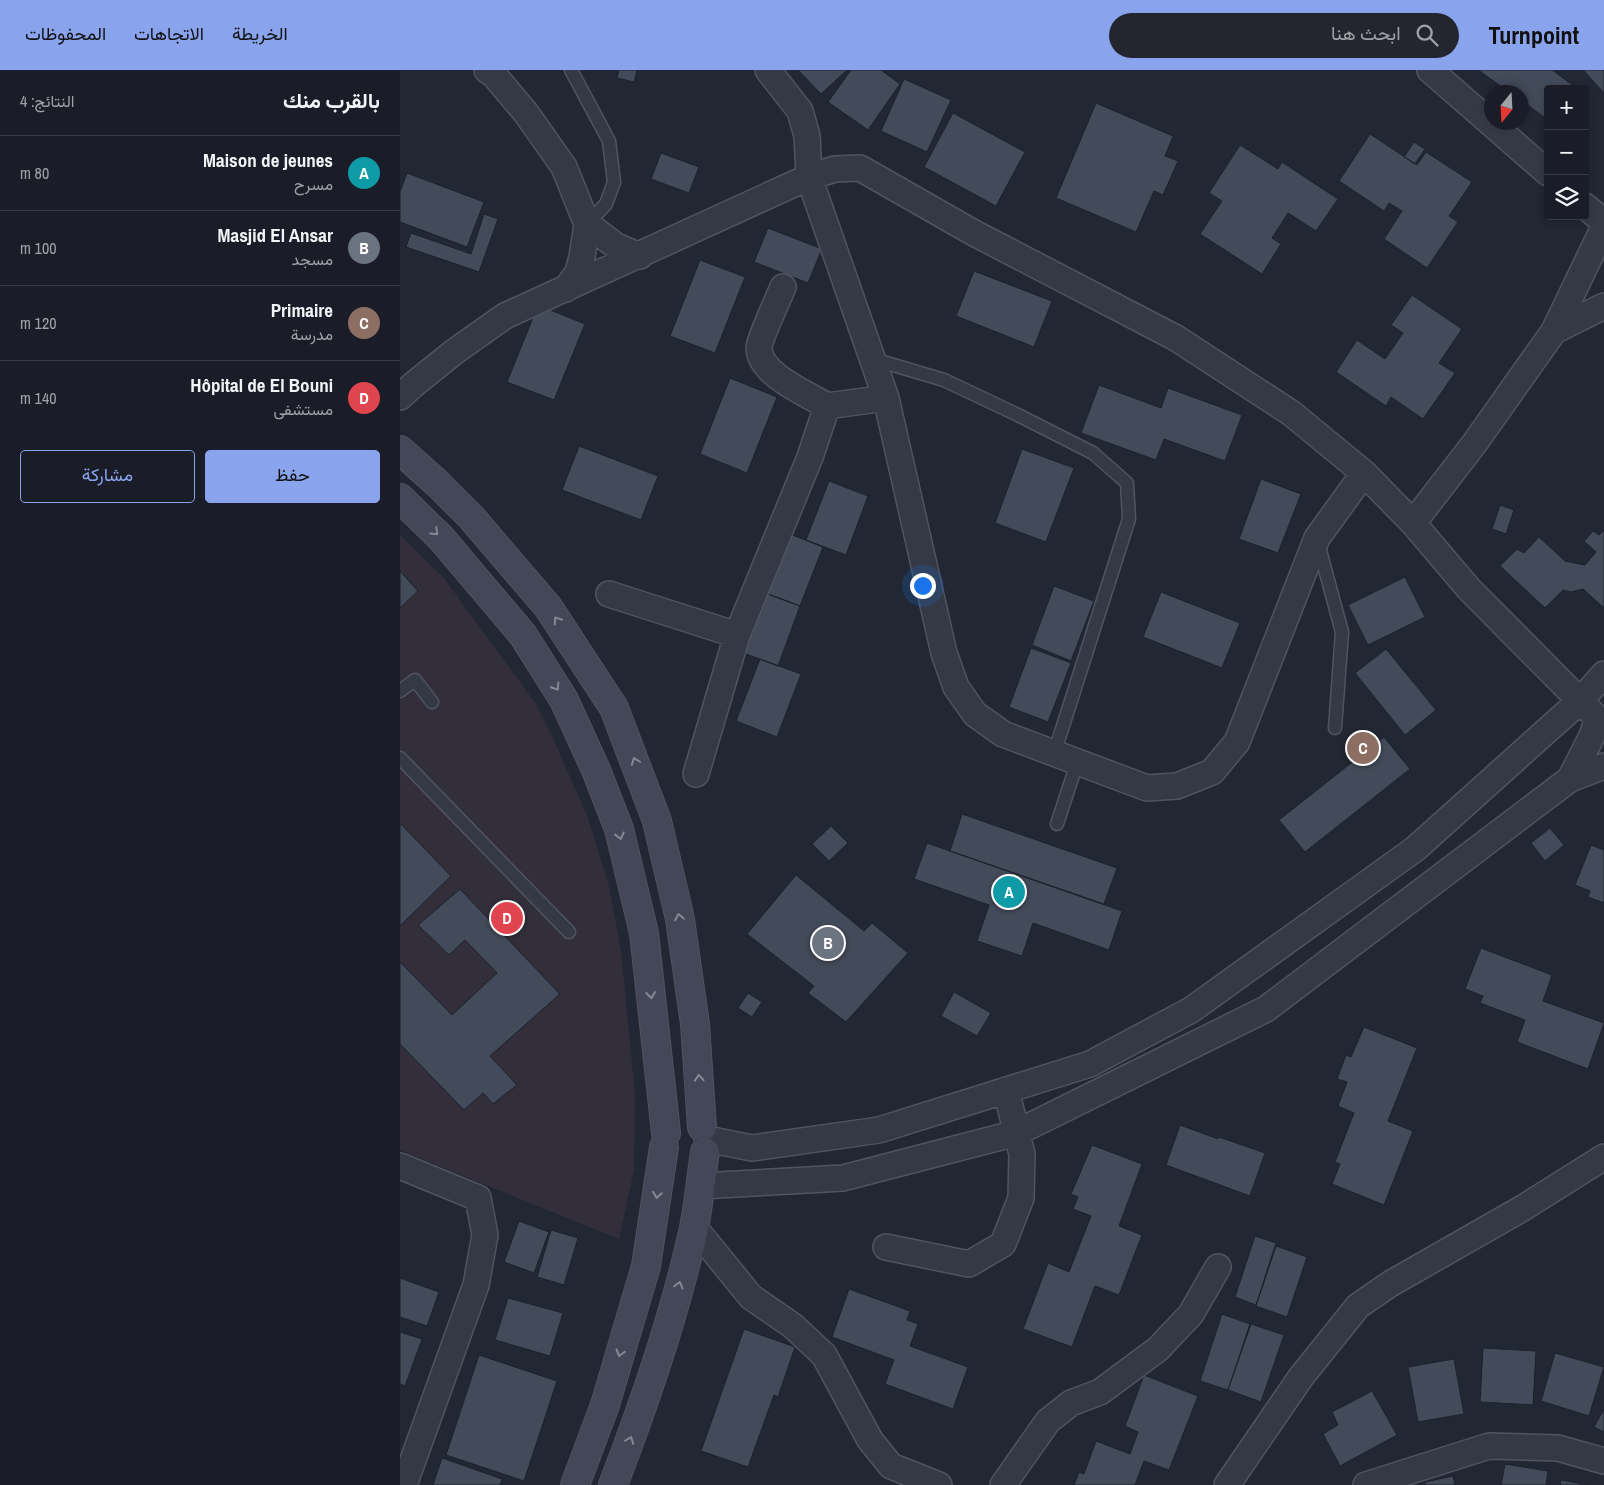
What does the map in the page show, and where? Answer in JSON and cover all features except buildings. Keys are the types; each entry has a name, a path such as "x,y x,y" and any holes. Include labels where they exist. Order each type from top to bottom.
{"main road":[{"path":"400,450 438,484 470,517 548,607 614,708 657,821 680,919 695,1024 705,1140 700,1186 694,1227 666,1334 632,1436 613,1485"},
{"path":"400,498 441,538 523,635 564,700 596,770 618,829 644,933 665,1140 646,1266 605,1405 575,1485"},
{"path":"665,1140 676,1122 683,1120 697,1123 705,1140"},
{"path":"665,1140 673,1160 680,1163 694,1162 705,1140"}],"street":[{"path":"487,70 494,74 526,113 564,167 587,224 616,246 640,256"},
{"path":"768,70 800,111 807,136 809,178 886,398 944,653 956,687 975,714 1003,734 1146,788 1177,786 1212,772 1237,742 1317,538 1364,473"},
{"path":"1430,70 1544,170"},
{"path":"400,397 454,352 505,316 809,178 835,169 860,168 974,232 1176,338 1291,413 1364,473 1413,523 1469,589 1601,722 1570,779"},
{"path":"1589,209 1604,222"},
{"path":"566,289 578,272 587,224"},
{"path":"1413,523 1474,444 1554,331 1604,227"},
{"path":"783,287 759,347 763,363 772,373 827,406 886,398"},
{"path":"1554,331 1604,306"},
{"path":"696,774 737,635 810,456 827,406"},
{"path":"609,594 737,635"},
{"path":"705,1140 752,1148 879,1130 1090,1064 1190,1010 1415,849 1581,700 1604,674"},
{"path":"700,1186 843,1178 1016,1133 1266,1009 1570,779 1604,766"},
{"path":"886,1247 969,1264 1003,1244 1021,1198 1022,1154 1006,1090"},
{"path":"1227,1485 1301,1377 1358,1306 1390,1284 1522,1208 1604,1157"},
{"path":"400,1166 478,1198 485,1235 476,1285 404,1485"},
{"path":"694,1227 751,1297 793,1326 824,1355 870,1440 891,1466 939,1485"},
{"path":"1004,1485 1048,1421 1071,1403 1100,1392 1158,1349 1191,1314 1218,1267"},
{"path":"1366,1485 1489,1446 1558,1448 1604,1461"}],"lane":[{"path":"571,70 609,141 614,182 606,204 587,224"},
{"path":"872,359 944,380 1018,415 1093,453 1127,483 1129,518 1054,754"},
{"path":"1317,538 1342,632 1334,728"},
{"path":"400,691 415,680 432,702"},
{"path":"400,758 569,932"},
{"path":"1057,824 1077,762"}],"shaded area":[{"path":"400,535 443,577 536,704 588,818 609,886 621,951 635,1095 634,1170 619,1239 400,1150"}],"place":[{"name":"Primaire","path":"1363,748"},
{"name":"Maison de jeunes","path":"1009,892"},
{"name":"Hôpital de El Bouni","path":"507,918"},
{"name":"Masjid El Ansar","path":"828,943"}]}
